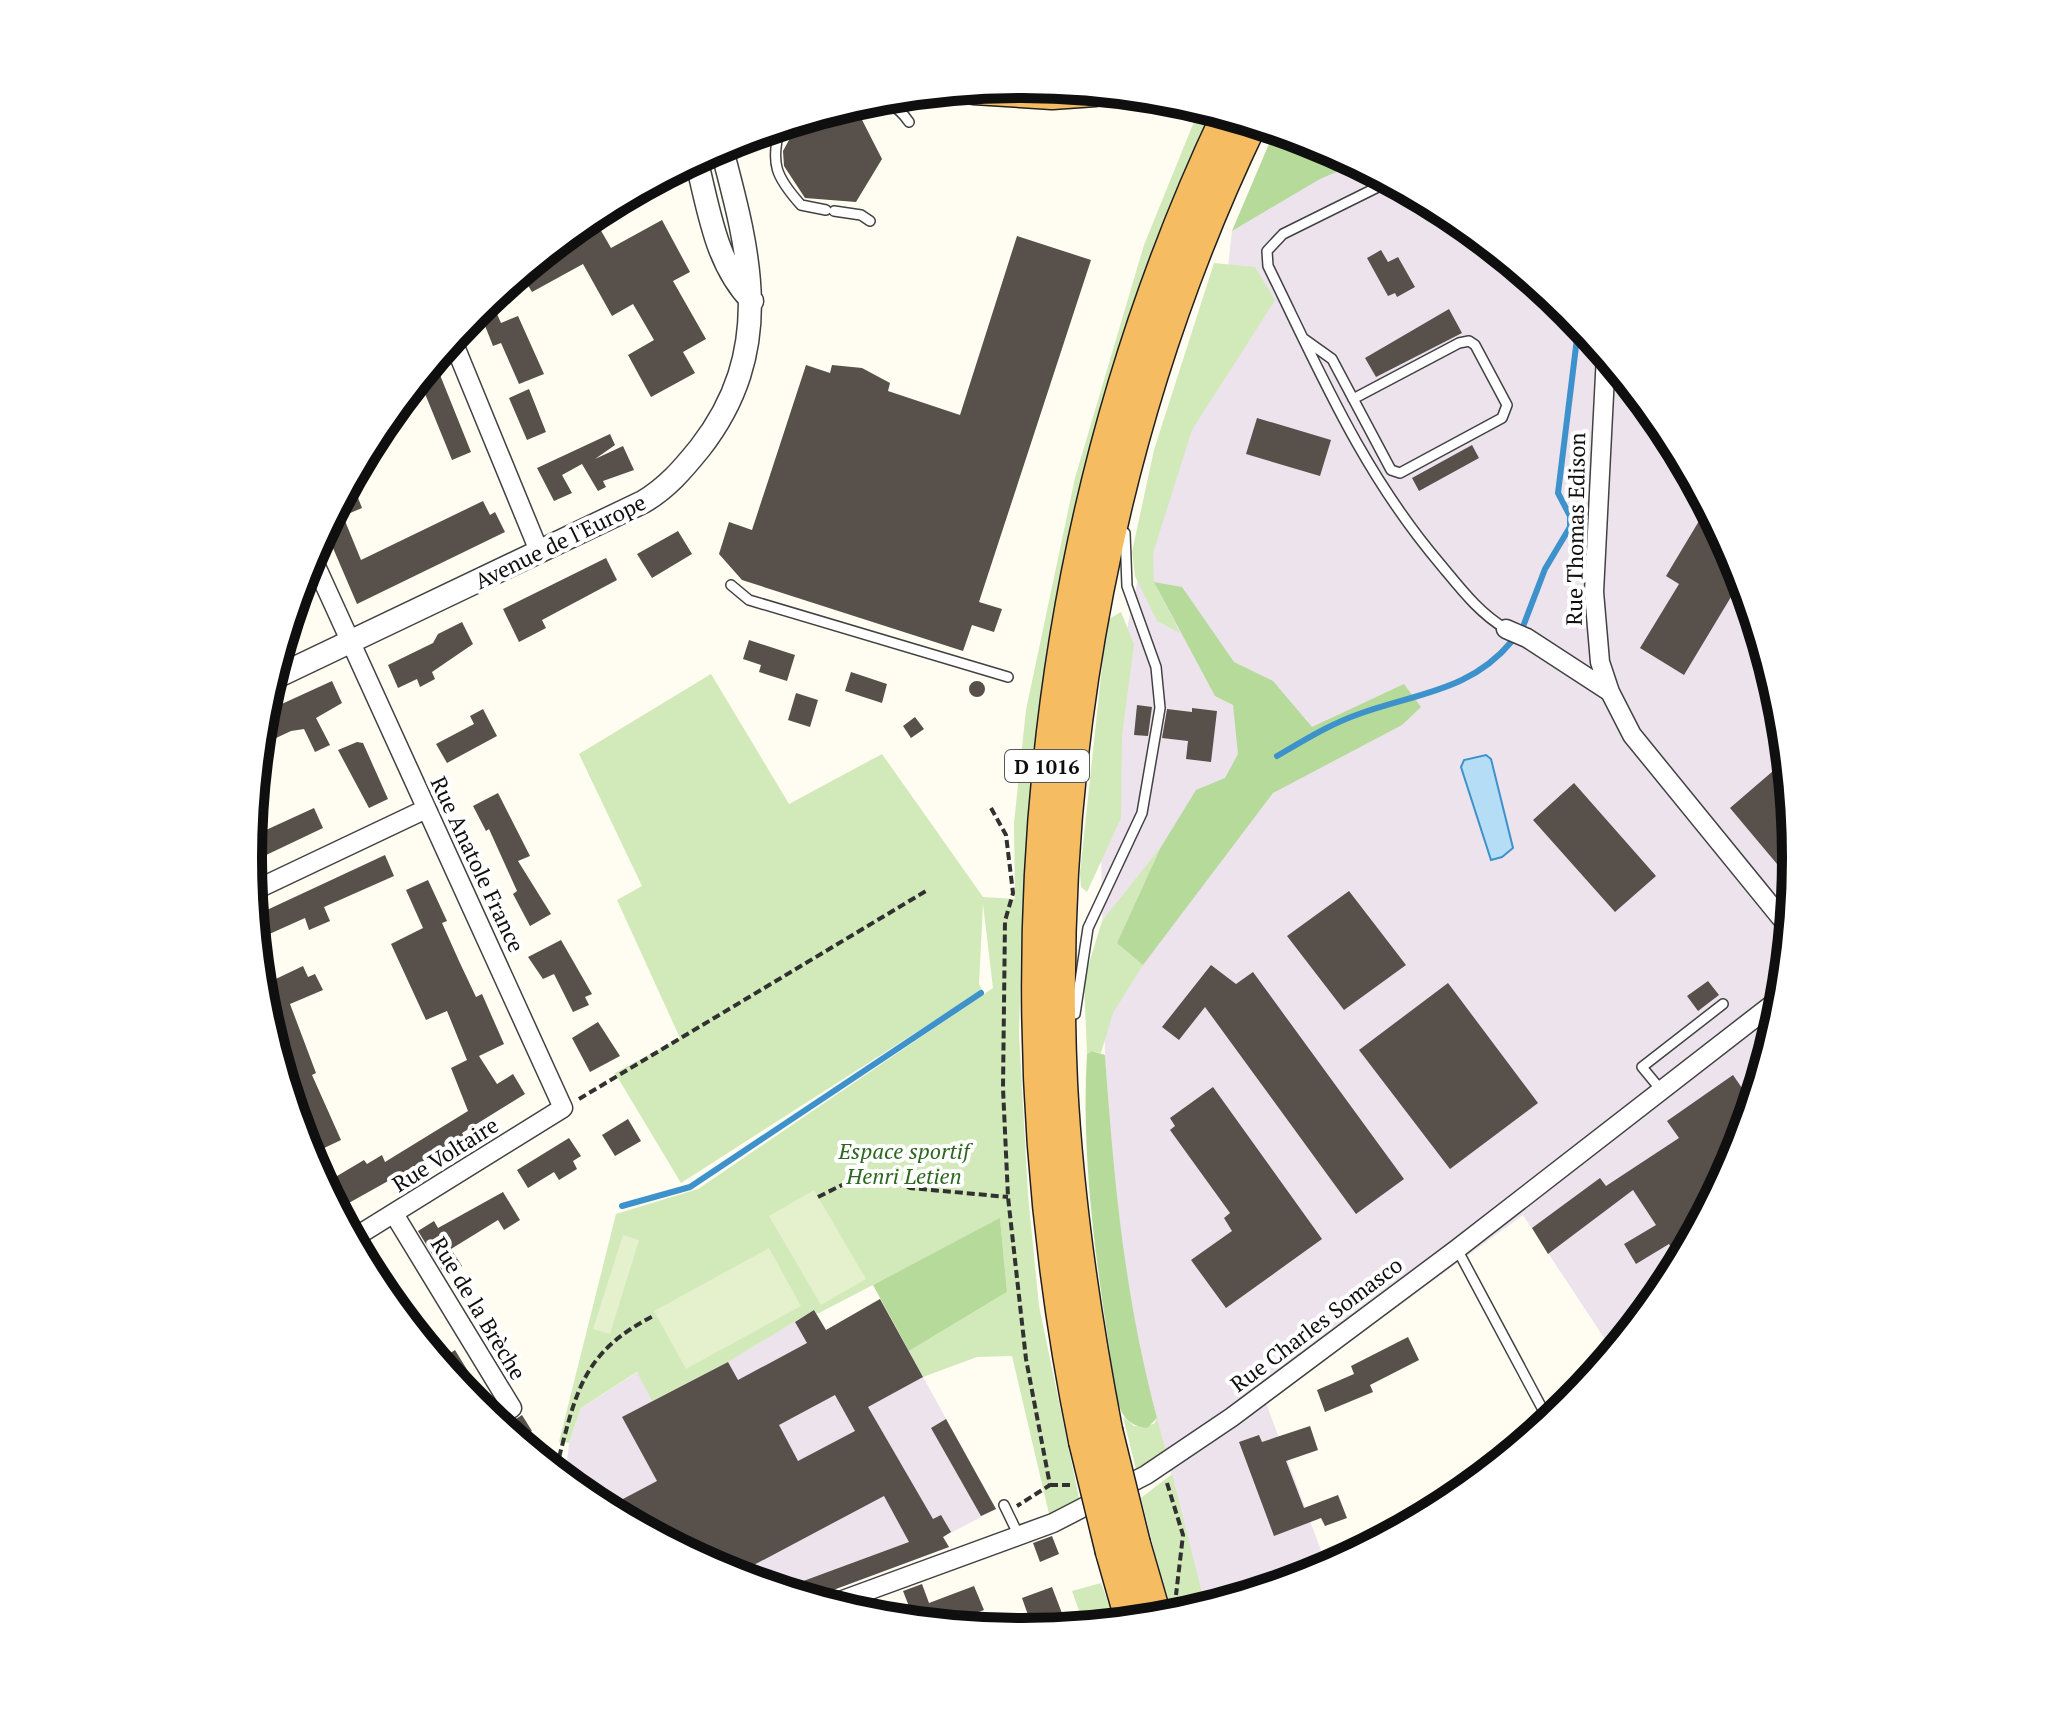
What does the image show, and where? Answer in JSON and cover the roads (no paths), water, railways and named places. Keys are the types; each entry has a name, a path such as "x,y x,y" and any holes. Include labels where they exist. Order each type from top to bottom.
{"highway":[{"name":"D 1016","path":"1130,1611 1123,1548 1052,1249 1036,1054 1036,916 1049,751 1075,581 1112,427 1160,278 1223,125"},
{"name":"D 1016","path":"1096,1435 1065,1129 1060,995 1068,813 1091,637 1135,440 1180,297 1248,132"},
{"name":"D 1016","path":"1123,1548 1162,1605"}],"street":[{"name":"Avenue de l'Europe","path":"286,672 654,495 679,473 725,410 744,359 752,301 742,228 724,159"},
{"path":"699,170 721,255 730,276 752,301"},
{"path":"457,351 539,551"},
{"name":"Rue Thomas Edison","path":"1605,371 1594,611 1600,662 1610,692 1632,735 1660,774 1780,917"},
{"name":"Rue Anatole France","path":"318,571 563,1108"},
{"path":"1506,629 1527,638 1610,692"},
{"path":"263,886 426,809"},
{"name":"Rue Charles Somasco","path":"848,1598 1022,1535 1095,1504 1162,1465 1457,1249 1768,1008"},
{"name":"Rue Voltaire","path":"361,1234 563,1108"},
{"name":"Rue de la Brèche","path":"394,1214 512,1408 503,1413"}],"lane":[{"path":"900,109 909,122"},
{"path":"778,138 773,160 775,170 801,205 861,215 870,221"},
{"path":"1379,187 1283,234 1267,251 1268,266 1347,435 1395,510 1470,599 1489,619 1506,629"},
{"path":"1303,338 1332,359 1353,399 1391,470 1400,473 1502,418 1507,405 1475,345 1469,341 1459,343 1353,399"},
{"path":"1074,1026 1079,970 1088,928 1139,822 1160,708 1156,667 1125,574 1125,528 1135,440"},
{"path":"731,585 749,600 1008,677"},
{"path":"1661,1090 1642,1067 1723,1004"},
{"path":"1065,1129 1073,1039"},
{"path":"1457,1249 1544,1411"},
{"path":"1004,1505 1022,1535"}],"water":[{"path":"1486,755 1491,759 1513,848 1502,857 1491,860 1461,767 1464,760"}],"waterway":[{"path":"1524,624 1545,569 1570,527 1570,516 1558,493 1577,339"},
{"path":"1277,756 1348,718 1461,681 1496,658 1512,641"},
{"path":"622,1206 690,1187 981,993"}],"park label":[{"name":"Espace sportif Henri Letien","path":"904,1162"}]}
